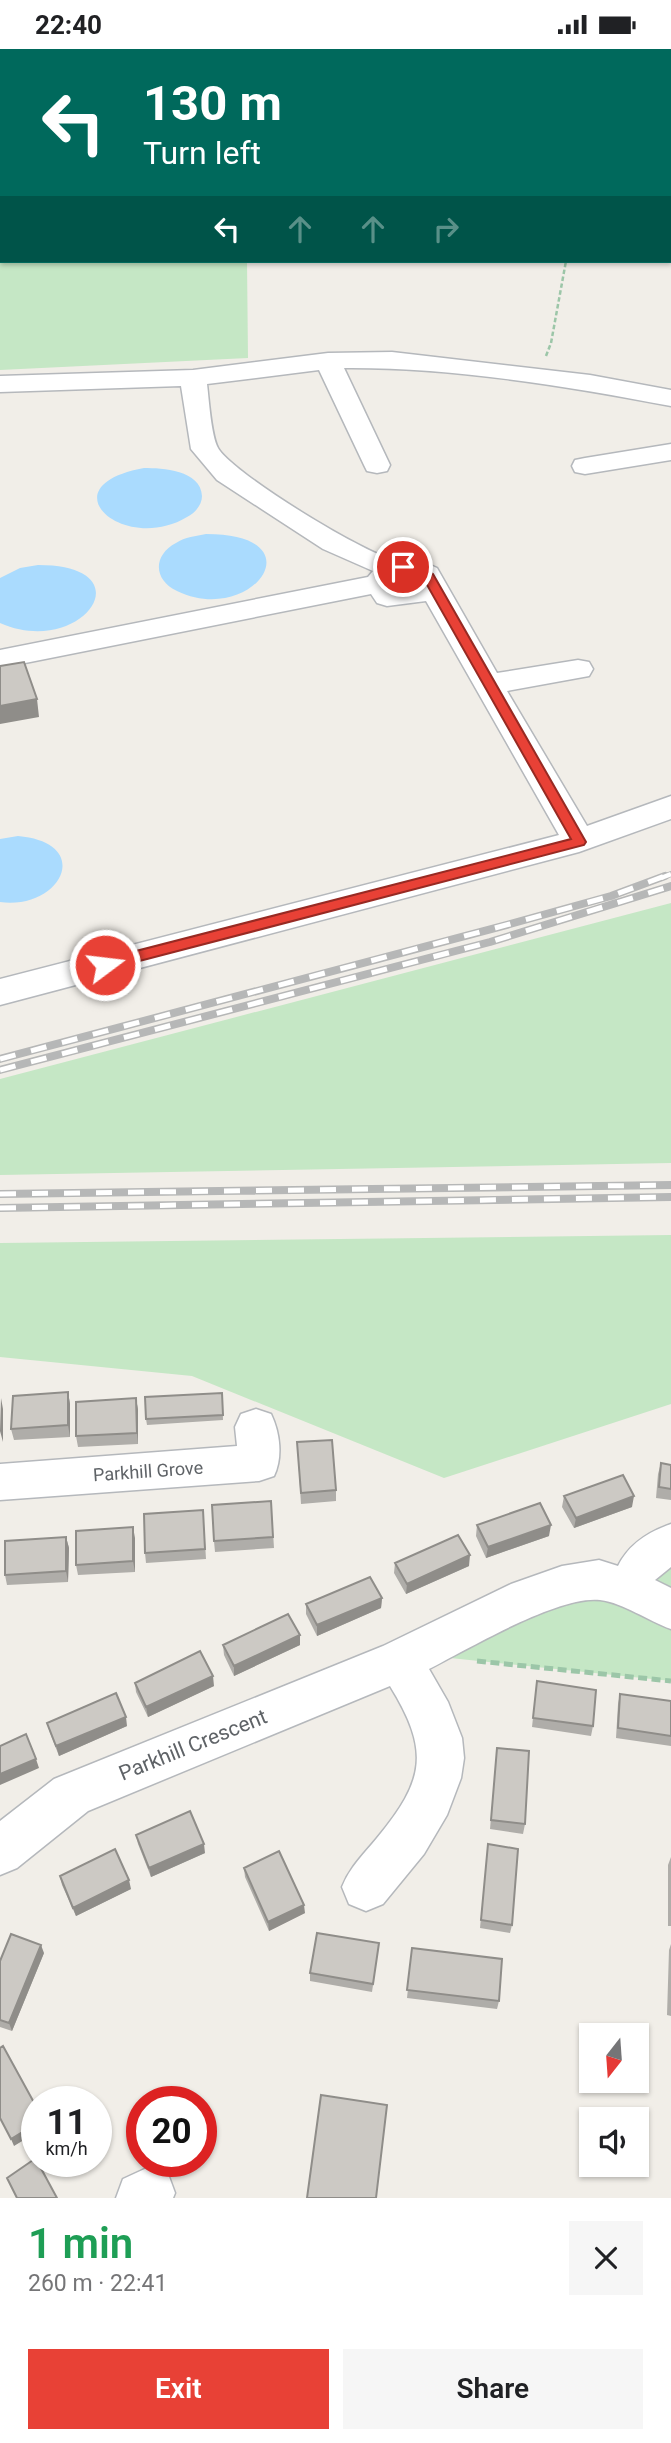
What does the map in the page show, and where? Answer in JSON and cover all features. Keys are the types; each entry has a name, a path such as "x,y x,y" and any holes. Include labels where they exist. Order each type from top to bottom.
{"street":[{"path":"0,384 193,378 328,361 392,360 590,383 671,398"},
{"path":"328,361 377,465"},
{"path":"193,378 204,449 227,474 387,576"},
{"path":"585,465 671,452"},
{"path":"387,576 387,597 435,591 579,842"},
{"path":"0,659 387,576"},
{"path":"490,684 578,669"},
{"path":"0,992 579,842 671,807"},
{"name":"Parkhill Grove","path":"0,1482 259,1464 256,1427"},
{"path":"628,1589 642,1563 671,1543"},
{"name":"Parkhill Crescent","path":"0,1851 71,1795 406,1658 526,1598 562,1586 599,1580 628,1589 671,1609"},
{"path":"366,1887 406,1843 440,1776 440,1739 406,1658"}],"path":[{"path":"511,375 545,358 551,343 566,263"},
{"path":"406,1658 671,1681"}],"green space":[{"path":"0,263 247,263 248,358 0,370"},
{"path":"671,903 671,1163 0,1175 0,1079"},
{"path":"671,1235 671,1404 444,1478 192,1376 0,1357 0,1243"},
{"path":"671,1543 671,1681 412,1654 599,1580"}],"water":[{"path":"144,468 179,472 195,481 202,496 198,508 187,517 163,527 140,528 120,523 105,513 97,501 100,489 115,477"},
{"path":"206,534 241,538 260,548 266,562 262,576 249,589 229,597 204,599 169,586 160,574 163,554 179,541"},
{"path":"38,565 71,569 90,579 96,593 91,607 77,620 56,629 30,631 0,623 0,578 20,568"},
{"path":"18,836 42,841 56,850 62,862 61,875 53,886 39,896 21,902 0,902 0,839"}],"building":[{"path":"24,662 37,699 0,706 0,666"},
{"path":"68,1392 68,1425 11,1429 13,1396"},
{"path":"222,1393 223,1415 146,1419 145,1397"},
{"path":"136,1398 137,1433 76,1436 76,1402"},
{"path":"332,1440 336,1490 301,1493 297,1442"},
{"path":"661,1463 671,1465 671,1489 659,1487"},
{"path":"623,1475 634,1496 576,1518 564,1496"},
{"path":"271,1501 273,1537 214,1541 212,1505"},
{"path":"540,1503 551,1525 488,1547 477,1525"},
{"path":"203,1510 205,1549 145,1553 144,1514"},
{"path":"133,1527 133,1561 76,1565 76,1531"},
{"path":"458,1535 470,1555 407,1584 395,1563"},
{"path":"66,1537 66,1571 5,1575 5,1541"},
{"path":"370,1577 382,1598 317,1625 306,1604"},
{"path":"288,1614 300,1635 234,1666 223,1645"},
{"path":"200,1651 213,1676 146,1707 135,1683"},
{"path":"537,1681 596,1690 593,1726 533,1718"},
{"path":"116,1693 126,1717 56,1746 47,1723"},
{"path":"620,1694 671,1701 671,1736 618,1728"},
{"path":"26,1734 36,1759 0,1774 0,1746"},
{"path":"497,1748 529,1751 525,1824 491,1820"},
{"path":"190,1811 204,1844 149,1868 136,1835"},
{"path":"488,1844 518,1849 512,1925 481,1920"},
{"path":"115,1849 129,1880 73,1908 60,1876"},
{"path":"279,1851 304,1905 268,1922 244,1868"},
{"path":"317,1933 379,1943 373,1984 310,1973"},
{"path":"11,1934 41,1945 9,2023 0,2020 0,1961"},
{"path":"412,1948 502,1959 499,2001 407,1990"},
{"path":"3,2046 25,2086 21,2086 21,2133 11,2139 0,2118 0,2048"},
{"path":"321,2095 387,2105 376,2198 307,2198"},
{"path":"21,2168 21,2177 46,2177 57,2198 17,2198 7,2178"}],"railway":[{"path":"661,878 671,874"},
{"path":"0,1059 510,924 611,896 665,876"},
{"path":"0,1070 490,942 671,886"},
{"path":"0,1194 671,1185"},
{"path":"0,1208 671,1197"}],"route":[{"path":"105,965 579,842 427,574 419,569 403,567"}]}
